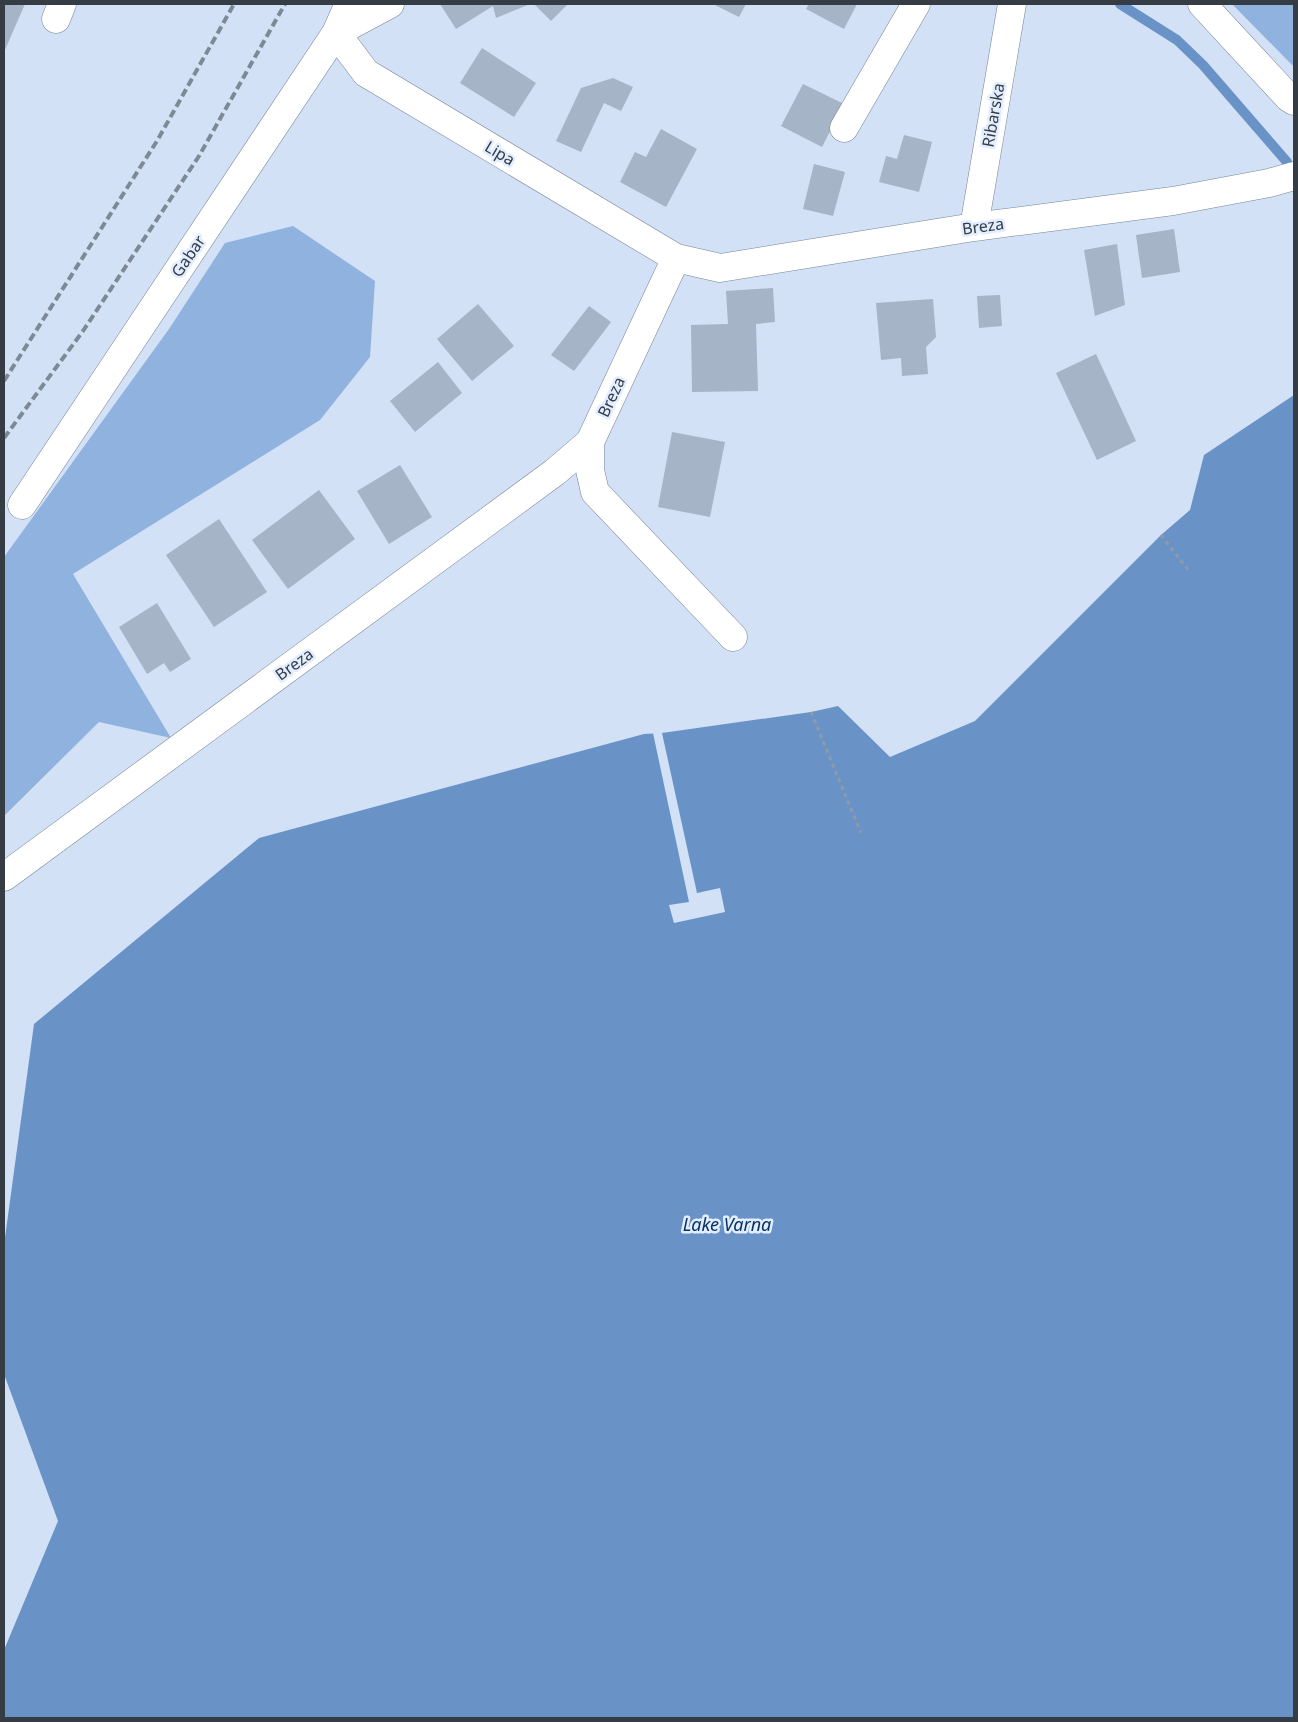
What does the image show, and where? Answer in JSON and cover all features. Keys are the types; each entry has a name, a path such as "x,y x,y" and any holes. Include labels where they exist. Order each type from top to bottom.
{"street":[{"name":"Gabar","path":"22,506 336,33 349,4"},
{"path":"336,33 390,4"},
{"path":"844,128 916,4"},
{"name":"Ribarska","path":"974,227 1012,4"},
{"path":"1202,4 1289,98 1294,101"},
{"name":"Lipa","path":"336,33 366,73 676,258"},
{"name":"Breza","path":"4,877 555,472 590,442 676,258 720,268 974,227 1173,201 1269,183 1294,176"},
{"path":"590,442 590,470 595,492 733,637"}],"path":[{"path":"1161,534 1189,571"},
{"path":"812,712 861,833"}],"shaded area":[{"path":"1232,4 1294,4 1294,67"},
{"path":"293,226 375,281 370,357 320,420 73,574 171,738 99,722 4,816 4,557 169,329 225,243"}],"water":[{"name":"Lake Varna","path":"1294,395 1294,1718 4,1718 4,1650 58,1521 4,1374 4,1245 34,1024 259,838 644,734 811,712 838,706 890,757 975,721 1161,535 1190,510 1204,455"}],"pier":[{"path":"653,733 662,733 697,893 720,888 725,912 674,923 669,905 689,902"}],"building":[{"path":"4,4 25,4 4,52"},
{"path":"440,4 530,4 496,18 493,6 456,29"},
{"path":"534,4 568,4 551,21"},
{"path":"713,4 746,4 739,17"},
{"path":"809,4 857,4 844,29 806,9"},
{"path":"482,48 536,83 514,117 460,83"},
{"path":"613,78 633,87 621,111 604,103 581,152 556,141 581,88"},
{"path":"803,84 844,104 822,147 781,126"},
{"path":"661,129 697,149 666,207 620,182 635,152 646,157"},
{"path":"904,135 932,142 919,192 879,182 886,156 897,159"},
{"path":"814,164 845,172 833,216 803,209"},
{"path":"1174,229 1180,272 1142,278 1136,235"},
{"path":"1117,244 1125,305 1095,316 1084,250"},
{"path":"773,288 775,322 756,324 758,391 692,392 691,325 728,324 726,291"},
{"path":"1000,295 1002,326 979,328 977,296"},
{"path":"933,299 936,337 926,347 928,374 902,376 901,358 881,360 876,303"},
{"path":"478,304 514,346 472,381 437,339"},
{"path":"589,306 611,322 574,371 551,355"},
{"path":"1096,354 1136,441 1097,460 1056,373"},
{"path":"438,362 462,393 415,432 390,401"},
{"path":"672,432 725,442 710,517 658,507"},
{"path":"400,465 432,517 389,544 357,491"},
{"path":"319,490 355,539 288,589 252,540"},
{"path":"219,519 267,592 214,627 166,555"},
{"path":"157,603 191,659 170,672 164,663 147,674 119,627"}],"waterway":[{"path":"1120,4 1177,40 1203,65 1287,162"}],"railway":[{"path":"4,381 157,141 234,4"},
{"path":"4,438 83,331 199,156 285,4"}]}
